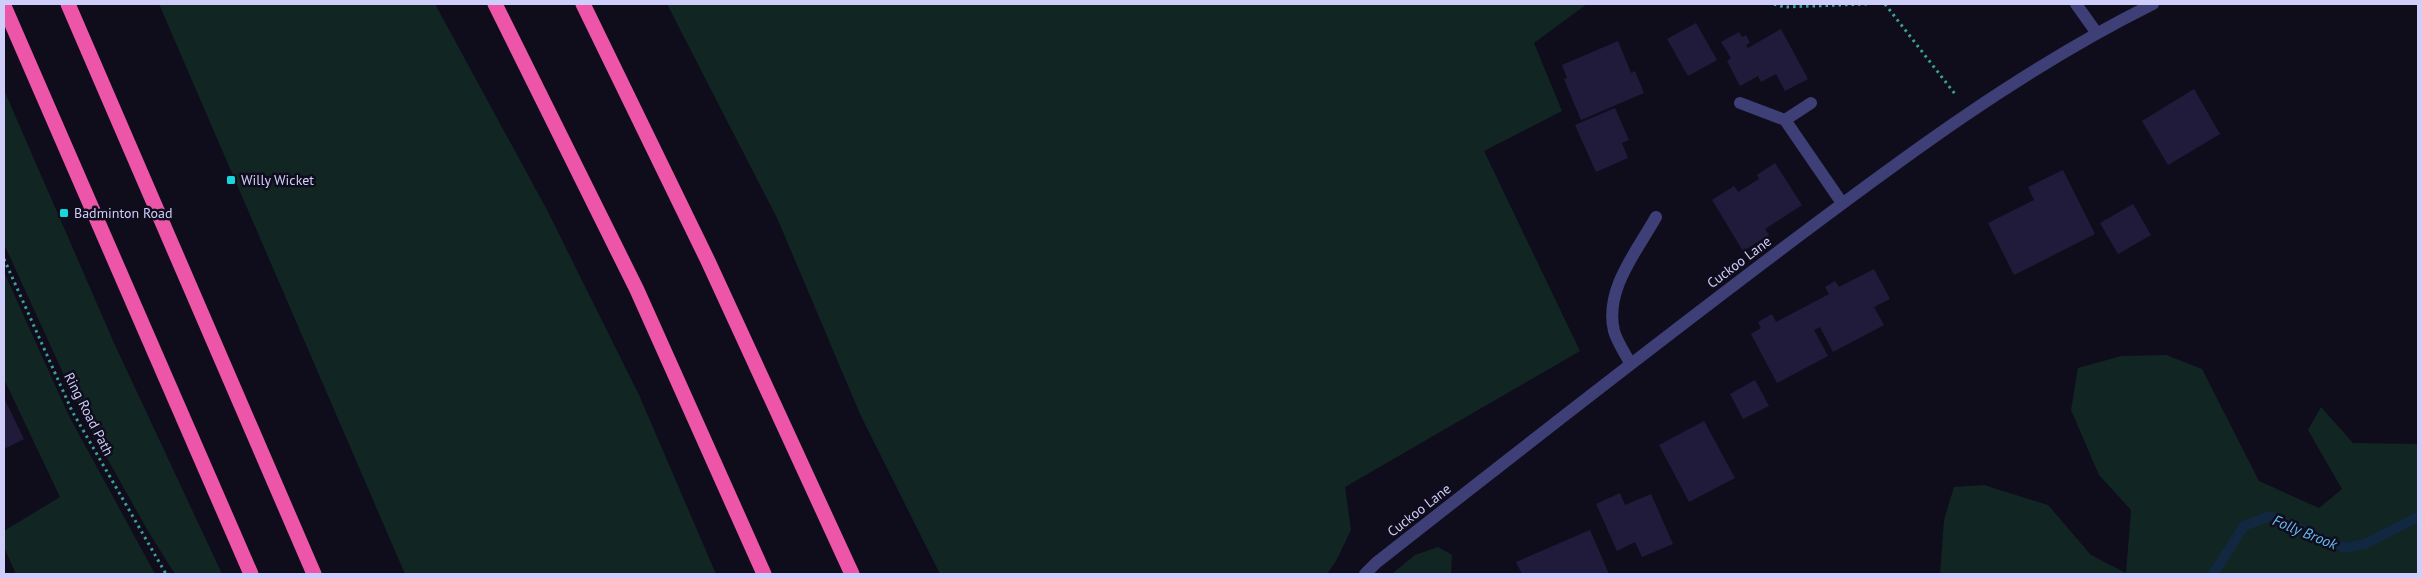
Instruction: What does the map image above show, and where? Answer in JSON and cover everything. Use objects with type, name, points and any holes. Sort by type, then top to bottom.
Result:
[{"type":"highway","points":[[68,4],[314,574]]},
{"type":"highway","points":[[495,4],[637,290],[764,574]]},
{"type":"highway","points":[[582,4],[708,261],[852,574]]},
{"type":"highway","points":[[4,6],[252,574]]},
{"type":"street","points":[[2076,4],[2096,32]]},
{"type":"street","name":"Cuckoo Lane","points":[[1365,574],[1376,563],[1630,363],[1842,203],[1969,112],[2096,32],[2153,4]]},
{"type":"street","points":[[1740,103],[1785,120],[1842,203]]},
{"type":"street","points":[[1785,120],[1811,103]]},
{"type":"street","points":[[1630,363],[1614,333],[1611,311],[1614,292],[1656,217]]},
{"type":"path","points":[[1774,4],[1784,7],[1868,4]]},
{"type":"path","points":[[1885,4],[1969,112]]},
{"type":"path","name":"Ring Road Path","points":[[4,259],[72,411],[166,574]]},
{"type":"green space","points":[[159,4],[435,4],[547,210],[639,395],[716,574],[405,574]]},
{"type":"green space","points":[[667,4],[1587,4],[1534,43],[1562,111],[1484,151],[1580,351],[1345,487],[1351,530],[1336,561],[1327,574],[940,574],[860,414],[778,220]]},
{"type":"green space","points":[[4,90],[114,343],[222,574],[175,574],[148,531],[80,410],[4,244]]},
{"type":"green space","points":[[4,272],[69,416],[155,574],[16,574],[4,547],[4,531],[60,497],[4,379]]},
{"type":"green space","points":[[2166,355],[2202,369],[2259,481],[2319,508],[2342,489],[2308,430],[2321,407],[2353,443],[2418,444],[2418,574],[1940,574],[1944,520],[1954,487],[1984,485],[2048,505],[2091,555],[2126,573],[2131,510],[2099,475],[2071,410],[2078,368],[2121,356]]},
{"type":"green space","points":[[1438,547],[1452,555],[1451,574],[1392,574],[1415,555]]},
{"type":"building","points":[[1696,23],[1717,60],[1688,76],[1667,39]]},
{"type":"building","points":[[1781,29],[1808,79],[1785,91],[1776,74],[1761,82],[1758,76],[1740,86],[1727,61],[1731,58],[1721,42],[1739,32],[1742,37],[1746,35],[1750,43],[1746,45],[1748,48]]},
{"type":"building","points":[[1618,41],[1631,73],[1635,71],[1644,93],[1581,120],[1564,79],[1567,78],[1562,65]]},
{"type":"building","points":[[2194,89],[2220,134],[2168,165],[2142,121]]},
{"type":"building","points":[[1615,108],[1629,140],[1622,143],[1628,158],[1596,172],[1575,125]]},
{"type":"building","points":[[1775,163],[1802,205],[1765,229],[1769,235],[1743,251],[1712,200],[1734,186],[1738,192],[1759,179],[1757,175]]},
{"type":"building","points":[[2063,170],[2095,234],[2014,275],[1988,223],[2034,200],[2028,187]]},
{"type":"building","points":[[2133,204],[2151,235],[2118,254],[2100,223]]},
{"type":"building","points":[[1874,269],[1890,299],[1874,307],[1884,325],[1833,352],[1820,327],[1814,330],[1828,356],[1777,383],[1751,334],[1761,328],[1758,322],[1772,314],[1776,322],[1829,294],[1825,287],[1835,281],[1839,287]]},
{"type":"building","points":[[1755,380],[1769,406],[1743,419],[1730,394]]},
{"type":"building","points":[[4,398],[24,439],[4,449]]},
{"type":"building","points":[[1704,421],[1735,478],[1689,502],[1659,445]]},
{"type":"building","points":[[1620,493],[1625,505],[1651,494],[1673,544],[1642,557],[1635,542],[1617,551],[1596,504]]},
{"type":"building","points":[[1590,530],[1609,574],[1522,574],[1516,562]]},
{"type":"waterway","name":"Folly Brook","points":[[2213,574],[2244,526],[2270,516],[2344,548],[2365,544],[2418,517]]},
{"type":"place","name":"Willy Wicket","points":[[231,180]]},
{"type":"place","name":"Badminton Road","points":[[64,213]]}]
